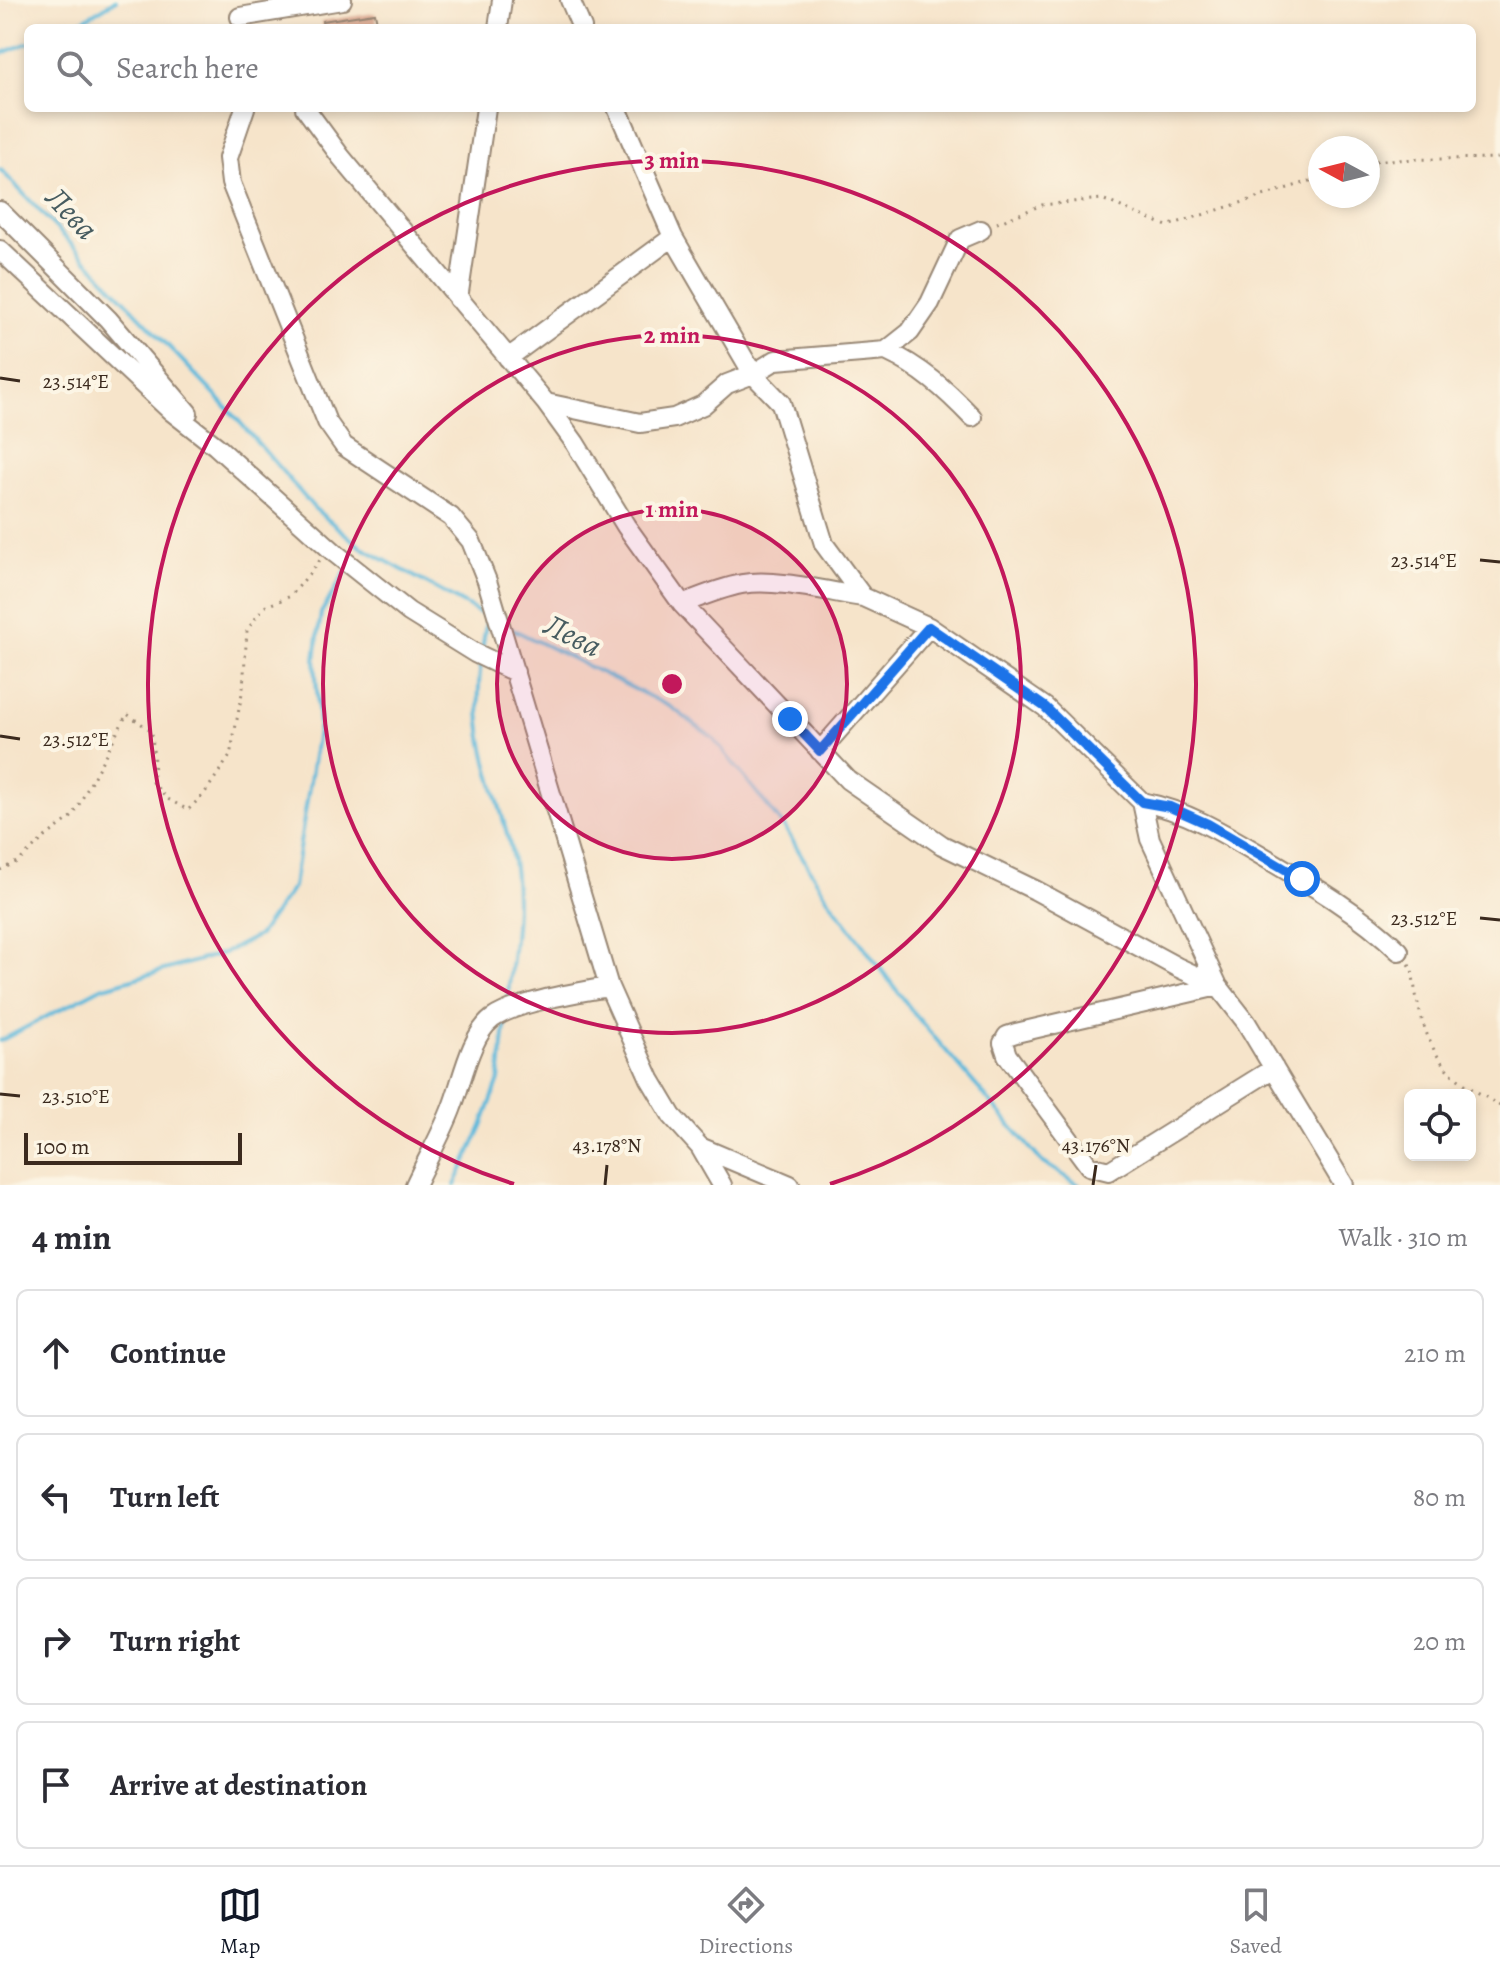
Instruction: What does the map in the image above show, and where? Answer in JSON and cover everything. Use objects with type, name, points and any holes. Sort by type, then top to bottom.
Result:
[{"type":"street","points":[[228,0],[244,22],[342,0]]},
{"type":"street","points":[[499,24],[502,0]]},
{"type":"street","points":[[570,0],[580,24]]},
{"type":"street","points":[[244,112],[228,158],[231,183],[327,422],[344,446],[451,517],[471,541],[487,581],[609,987],[650,1079],[672,1116],[700,1147],[722,1185]]},
{"type":"street","points":[[308,112],[341,157],[546,403],[575,443],[626,526],[682,604],[848,780],[942,845],[1218,986]]},
{"type":"street","points":[[458,299],[485,112]]},
{"type":"street","points":[[619,112],[673,237],[753,374],[781,403],[824,544],[863,597]]},
{"type":"street","points":[[0,211],[108,319],[216,446]]},
{"type":"street","points":[[886,351],[910,332],[930,303],[960,239],[981,230]]},
{"type":"street","points":[[508,358],[673,237]]},
{"type":"street","points":[[0,250],[171,411],[409,612],[475,653],[512,663]]},
{"type":"street","points":[[546,403],[640,423],[674,418],[703,405],[727,384],[753,374],[776,360],[886,351],[911,362],[947,390],[972,417]]},
{"type":"street","points":[[575,443],[595,414]]},
{"type":"street","points":[[682,604],[746,583],[794,586],[863,597],[929,627],[1045,707],[1142,802],[1150,839],[1218,986],[1246,1022],[1344,1185]]},
{"type":"street","points":[[820,751],[929,627]]},
{"type":"street","points":[[1142,802],[1170,807],[1208,824],[1302,879],[1376,929],[1399,951]]},
{"type":"street","points":[[1218,986],[1016,1033],[1007,1036],[1003,1043],[1004,1050],[1089,1166],[1109,1171],[1274,1068]]},
{"type":"street","points":[[415,1185],[451,1110],[476,1038],[486,1025],[494,1017],[546,999],[609,987]]},
{"type":"street","points":[[700,1147],[790,1185]]},
{"type":"path","points":[[1380,160],[1500,158]]},
{"type":"path","points":[[981,230],[1042,205],[1102,199],[1167,226],[1308,182]]},
{"type":"path","points":[[0,870],[19,861],[73,816],[127,714],[152,731],[152,782],[166,798],[188,810],[204,794],[230,756],[243,688],[247,630],[264,607],[291,596],[330,548]]},
{"type":"path","points":[[1399,951],[1412,968],[1416,999],[1430,1041],[1444,1066],[1500,1106]]},
{"type":"building","points":[[375,13],[377,24],[322,24],[322,21]]},
{"type":"waterway","points":[[75,24],[116,0]]},
{"type":"waterway","points":[[0,54],[24,45]]},
{"type":"waterway","name":"Лева","points":[[0,169],[232,413],[314,508],[361,547],[491,619]]},
{"type":"waterway","points":[[0,1041],[101,988],[224,953],[259,935],[293,887],[319,725],[315,659],[321,613],[346,571]]},
{"type":"waterway","points":[[482,650],[487,617]]},
{"type":"waterway","name":"Лева","points":[[506,626],[671,707],[713,738],[785,828],[826,896],[916,1016],[1042,1162],[1079,1185]]},
{"type":"waterway","points":[[481,662],[479,714],[482,737],[511,850],[516,888],[507,1004]]},
{"type":"waterway","points":[[455,1185],[499,1080],[506,1017]]},
{"type":"route","points":[[790,719],[820,751],[929,627],[1045,707],[1142,802],[1170,807],[1208,824],[1302,879]]}]
